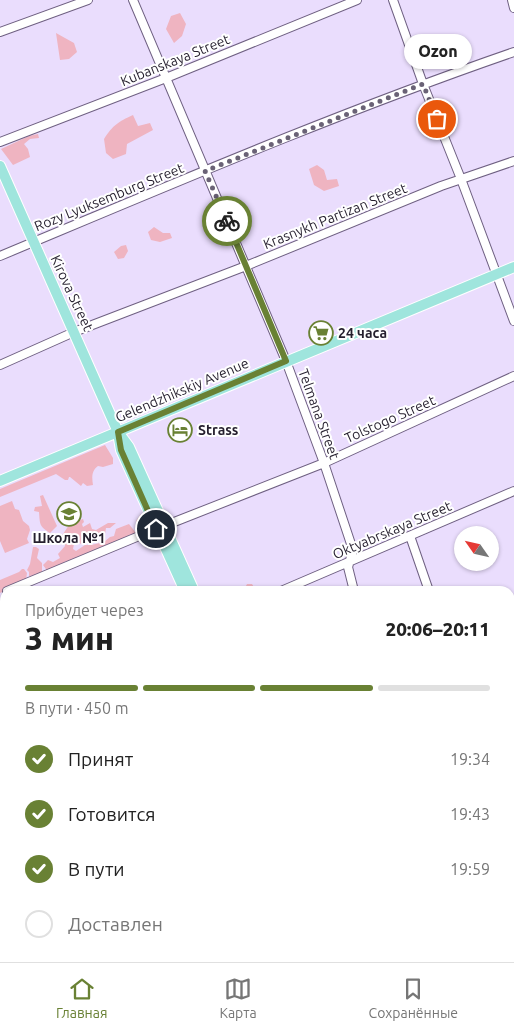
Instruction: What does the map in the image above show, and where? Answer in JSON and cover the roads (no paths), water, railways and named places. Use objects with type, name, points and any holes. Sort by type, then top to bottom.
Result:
[{"type":"main road","name":"Kirova Street","points":[[0,166],[118,432],[121,450],[191,586]]},
{"type":"main road","name":"Gelendzhikskiy Avenue","points":[[0,481],[514,267]]},
{"type":"main road","name":"Kirova Street","points":[[160,527],[183,586]]},
{"type":"street","points":[[0,32],[88,0]]},
{"type":"street","name":"Telmana Street","points":[[133,0],[286,361],[354,550],[348,567],[353,586]]},
{"type":"street","name":"Kubanskaya Street","points":[[0,142],[166,78],[357,0]]},
{"type":"street","points":[[393,0],[423,84],[462,179],[514,321]]},
{"type":"street","points":[[512,0],[514,8]]},
{"type":"street","name":"Rozy Lyuksemburg Street","points":[[0,256],[205,171],[423,84],[514,52]]},
{"type":"street","name":"Krasnykh Partizan Street","points":[[0,365],[74,332],[514,160]]},
{"type":"street","name":"Tolstogo Street","points":[[20,586],[160,527],[324,463],[514,376]]},
{"type":"street","name":"Oktyabrskaya Street","points":[[292,586],[514,491]]},
{"type":"street","points":[[410,536],[427,586]]},
{"type":"place","name":"Ozon","points":[[437,119]]},
{"type":"place","name":"24 часа","points":[[321,333]]},
{"type":"place","name":"Strass","points":[[180,430]]},
{"type":"place","name":"Школа №1","points":[[69,514]]}]
